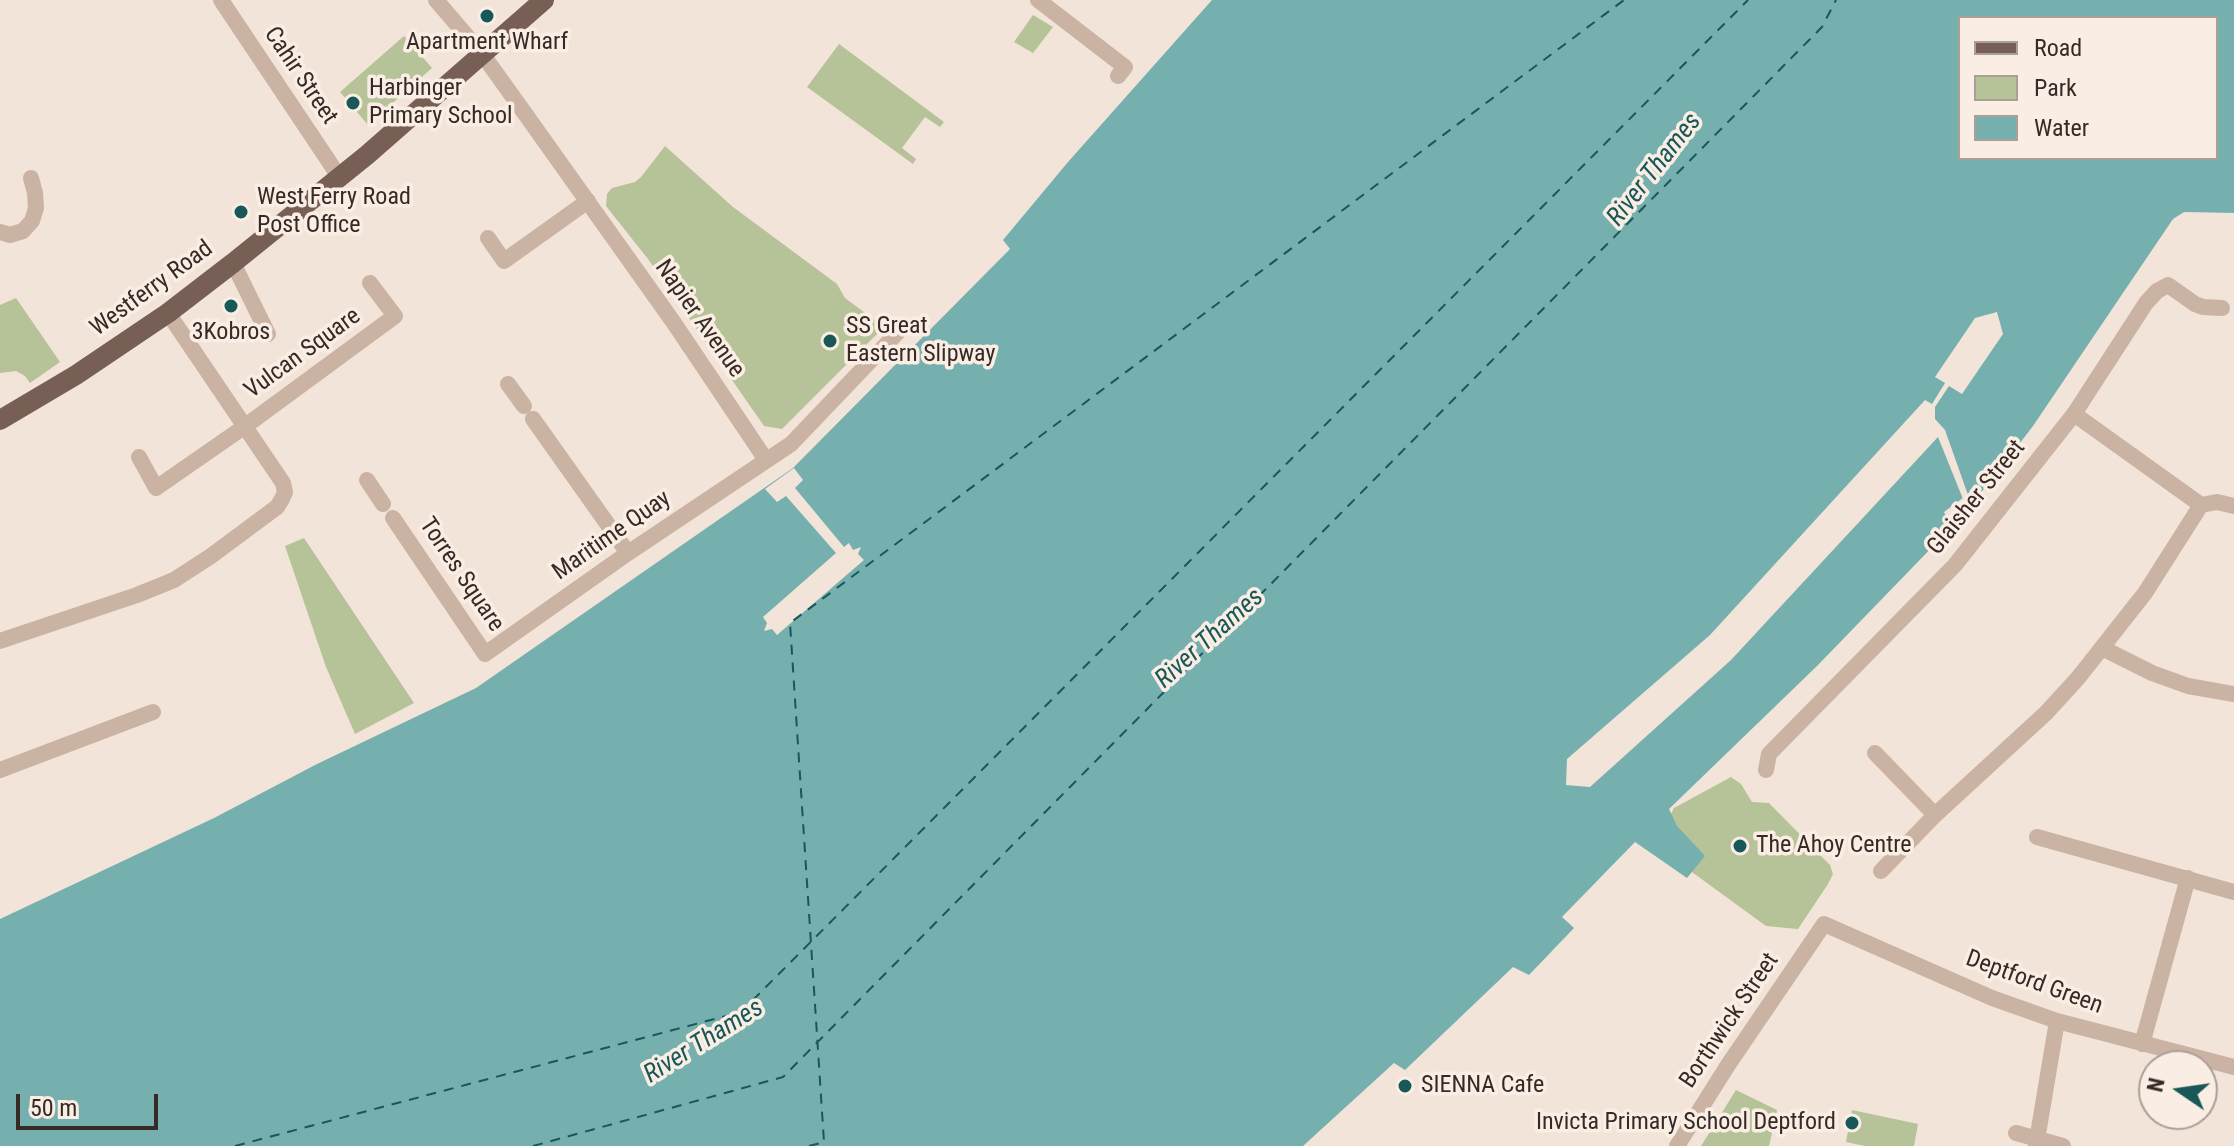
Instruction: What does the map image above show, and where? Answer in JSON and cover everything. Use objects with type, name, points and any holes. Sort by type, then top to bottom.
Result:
[{"type":"main road","name":"Westferry Road","points":[[0,420],[76,375],[168,313],[233,263],[340,178],[544,0]]},
{"type":"street","name":"Cahir Street","points":[[221,0],[340,178]]},
{"type":"street","name":"Napier Avenue","points":[[436,0],[483,55],[588,201],[766,460]]},
{"type":"street","points":[[1038,0],[1125,67],[1118,76]]},
{"type":"street","points":[[0,232],[10,235],[23,231],[32,221],[36,208],[31,178]]},
{"type":"street","points":[[488,238],[504,261],[588,201]]},
{"type":"street","points":[[233,263],[268,334]]},
{"type":"street","name":"Vulcan Square","points":[[244,427],[395,316],[370,283]]},
{"type":"street","name":"Glaisher Street","points":[[1766,770],[1769,754],[1955,565],[2074,414],[2146,303],[2157,291],[2168,285],[2195,304],[2222,308]]},
{"type":"street","points":[[0,641],[174,580],[277,507],[285,492],[283,483],[168,313]]},
{"type":"street","points":[[766,460],[791,444],[898,332]]},
{"type":"street","points":[[508,384],[628,553]]},
{"type":"street","points":[[2074,414],[2201,505],[2217,502],[2234,506]]},
{"type":"street","points":[[139,457],[156,488],[244,427]]},
{"type":"street","name":"Maritime Quay","points":[[485,654],[766,460]]},
{"type":"street","name":"Torres Square","points":[[367,480],[485,654]]},
{"type":"street","points":[[1881,871],[1935,815],[2046,713],[2078,678],[2145,593],[2201,505]]},
{"type":"street","points":[[2102,648],[2152,673],[2188,686],[2234,694]]},
{"type":"street","points":[[0,770],[153,712]]},
{"type":"street","points":[[1875,753],[1935,815]]},
{"type":"street","points":[[2037,837],[2234,892]]},
{"type":"street","points":[[2142,1044],[2188,878]]},
{"type":"street","name":"Deptford Green","points":[[1824,924],[1992,998],[2057,1021],[2234,1067]]},
{"type":"street","name":"Borthwick Street","points":[[1677,1146],[1824,924]]},
{"type":"street","points":[[2036,1142],[2057,1021]]},
{"type":"street","points":[[2016,1133],[2036,1142],[2063,1146]]},
{"type":"green space","points":[[1033,15],[1053,27],[1033,53],[1014,42]]},
{"type":"green space","points":[[404,36],[432,68],[368,125],[340,92]]},
{"type":"green space","points":[[839,44],[944,122],[940,127],[925,117],[902,148],[916,159],[913,164],[807,87]]},
{"type":"green space","points":[[665,146],[733,207],[837,284],[845,298],[884,327],[782,429],[764,426],[648,259],[606,206],[607,194],[612,188],[635,182]]},
{"type":"green space","points":[[16,298],[60,362],[30,383],[16,371],[0,373],[0,305]]},
{"type":"green space","points":[[304,538],[414,703],[355,734],[326,667],[285,546]]},
{"type":"green space","name":"The Ahoy Centre","points":[[1731,777],[1741,784],[1752,802],[1769,803],[1830,865],[1833,874],[1828,884],[1798,929],[1766,926],[1685,867],[1660,835],[1674,808]]},
{"type":"green space","points":[[1736,1090],[1777,1110],[1769,1146],[1701,1146]]},
{"type":"green space","points":[[1852,1110],[1918,1124],[1914,1146],[1865,1146],[1846,1142]]},
{"type":"water","name":"River Thames","points":[[1212,0],[2234,0],[2234,213],[2184,212],[2173,219],[2033,426],[1987,486],[1981,492],[1975,489],[1944,512],[1951,528],[1817,666],[1669,809],[1677,826],[1705,856],[1687,878],[1635,842],[1562,917],[1574,928],[1529,975],[1513,967],[1405,1070],[1394,1063],[1303,1146],[0,1146],[0,919],[214,818],[317,764],[476,688],[793,468],[1010,249],[1003,240]]},
{"type":"pier","points":[[1997,312],[2003,334],[1962,394],[1949,386],[1935,407],[1935,419],[1945,430],[1968,495],[1963,499],[1938,437],[1731,660],[1590,787],[1566,785],[1567,759],[1710,635],[1925,400],[1932,404],[1945,383],[1935,377],[1975,318]]},
{"type":"pier","points":[[794,468],[803,480],[795,488],[844,547],[849,543],[853,550],[861,547],[858,554],[864,560],[777,635],[772,629],[764,631],[767,623],[763,617],[836,553],[786,496],[777,502],[765,489]]},
{"type":"ferry route","points":[[809,1146],[824,1142],[790,623],[1624,0]]},
{"type":"ferry route","points":[[235,1146],[741,1012],[1748,0]]},
{"type":"ferry route","points":[[533,1146],[783,1077],[1822,27],[1836,0]]},
{"type":"place","name":"Apartment Wharf","points":[[487,16]]},
{"type":"place","name":"Harbinger Primary School","points":[[353,103]]},
{"type":"place","name":"West Ferry Road Post Office","points":[[241,212]]},
{"type":"place","name":"3Kobros","points":[[231,306]]},
{"type":"place","name":"SS Great Eastern Slipway","points":[[830,341]]},
{"type":"place","name":"The Ahoy Centre","points":[[1740,846]]},
{"type":"place","name":"SIENNA Cafe","points":[[1405,1086]]},
{"type":"place","name":"Invicta Primary School Deptford","points":[[1852,1123]]}]
